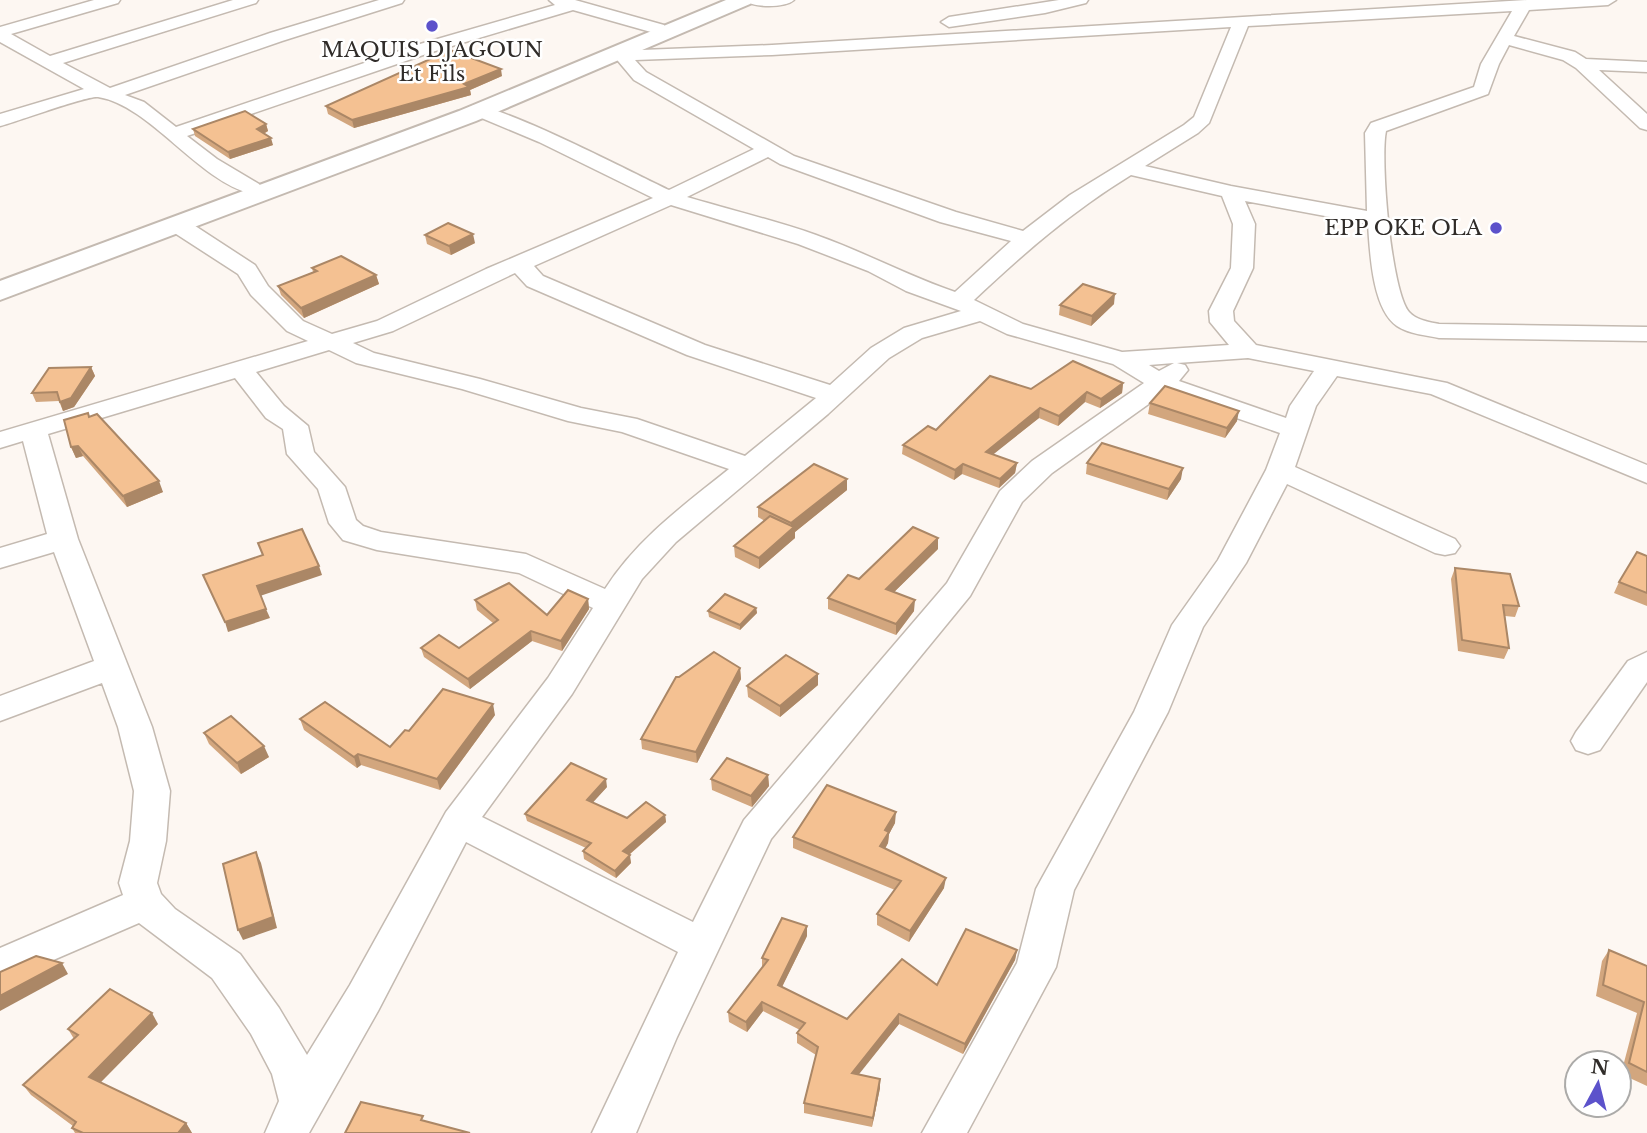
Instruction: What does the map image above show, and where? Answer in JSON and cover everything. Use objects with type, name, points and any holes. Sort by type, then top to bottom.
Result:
[{"type":"main road","points":[[0,275],[118,231],[252,188],[658,29],[717,0]]},
{"type":"main road","points":[[0,291],[622,55],[743,0]]},
{"type":"street","points":[[0,33],[112,0]]},
{"type":"street","points":[[47,62],[250,0]]},
{"type":"street","points":[[0,120],[104,92],[396,0]]},
{"type":"street","points":[[752,0],[786,0]]},
{"type":"street","points":[[856,45],[886,33],[1080,0]]},
{"type":"street","points":[[622,55],[704,54],[1242,22],[1448,5],[1523,6],[1608,0]]},
{"type":"street","points":[[173,134],[564,3],[658,29]]},
{"type":"street","points":[[1523,6],[1490,64],[1482,90],[1378,127],[1375,133],[1377,219],[1391,303],[1399,316],[1414,325],[1438,331],[1647,334]]},
{"type":"street","points":[[294,1118],[363,999],[459,822],[560,686],[631,572],[666,535],[834,396],[880,353],[900,339],[970,307],[1027,239],[1077,199],[1191,130],[1202,119],[1242,22]]},
{"type":"street","points":[[0,33],[47,62],[137,106],[210,163],[252,188]]},
{"type":"street","points":[[1505,39],[1569,56],[1582,64],[1647,124]]},
{"type":"street","points":[[0,59],[30,51]]},
{"type":"street","points":[[622,55],[640,76],[787,160],[948,217],[1027,239]]},
{"type":"street","points":[[1582,64],[1647,67]]},
{"type":"street","points":[[479,110],[546,138],[669,198],[806,239],[876,266],[914,286],[970,307],[1015,329],[1122,359],[1161,383],[1293,429]]},
{"type":"street","points":[[0,440],[385,326],[524,261],[669,198],[769,149]]},
{"type":"street","points":[[1128,168],[1231,192],[1377,219]]},
{"type":"street","points":[[1231,192],[1244,224],[1242,268],[1221,311],[1222,322],[1248,351]]},
{"type":"street","points":[[178,225],[247,270],[258,290],[295,326],[365,358],[471,384],[577,415],[628,425],[747,466]]},
{"type":"street","points":[[524,261],[522,267],[535,281],[568,297],[673,338],[696,351],[834,396]]},
{"type":"street","points":[[365,358],[385,326]]},
{"type":"street","points":[[1122,359],[1248,351],[1438,388],[1647,475]]},
{"type":"street","points":[[614,1133],[757,830],[959,589],[1010,497],[1042,467],[1161,383],[1195,355]]},
{"type":"street","points":[[944,1133],[1036,967],[1055,889],[1151,712],[1188,625],[1231,564],[1280,470],[1303,406],[1330,367]]},
{"type":"street","points":[[241,370],[275,412],[295,426],[301,454],[331,488],[343,523],[353,533],[377,541],[526,564],[612,604]]},
{"type":"street","points":[[34,431],[62,539],[135,727],[152,791],[148,841],[138,883],[145,903],[161,920],[226,966],[265,1021],[292,1069],[294,1118]]},
{"type":"street","points":[[1619,464],[1647,459]]},
{"type":"street","points":[[1280,470],[1445,546]]},
{"type":"street","points":[[0,558],[62,539]]},
{"type":"street","points":[[1588,741],[1639,669],[1647,663]]},
{"type":"street","points":[[0,709],[113,666]]},
{"type":"street","points":[[459,822],[701,945]]},
{"type":"street","points":[[0,966],[145,903]]},
{"type":"building","points":[[450,50],[501,69],[464,84],[469,87],[352,120],[326,106]]},
{"type":"building","points":[[245,111],[266,124],[257,129],[271,138],[228,152],[193,129]]},
{"type":"building","points":[[448,223],[473,234],[449,246],[425,235]]},
{"type":"building","points":[[341,256],[376,275],[301,308],[278,286],[317,271],[312,268]]},
{"type":"building","points":[[1083,284],[1115,294],[1092,316],[1060,305]]},
{"type":"building","points":[[1073,361],[1123,383],[1101,399],[1087,392],[1059,416],[1040,408],[986,452],[1017,463],[1000,479],[963,464],[955,470],[903,445],[928,426],[936,430],[990,376],[1031,389]]},
{"type":"building","points":[[91,367],[71,398],[60,402],[57,392],[32,393],[49,368]]},
{"type":"building","points":[[1165,386],[1239,411],[1227,428],[1150,403]]},
{"type":"building","points":[[88,413],[89,417],[97,414],[159,481],[123,496],[78,446],[71,447],[64,420]]},
{"type":"building","points":[[1102,443],[1183,468],[1169,489],[1087,463]]},
{"type":"building","points":[[814,464],[847,479],[791,523],[758,507]]},
{"type":"building","points":[[770,516],[794,527],[759,558],[734,546]]},
{"type":"building","points":[[913,527],[938,538],[886,589],[915,600],[896,624],[828,598],[848,575],[859,579]]},
{"type":"building","points":[[302,529],[319,566],[257,586],[266,609],[225,622],[203,575],[263,555],[258,543]]},
{"type":"building","points":[[1637,552],[1647,556],[1647,593],[1619,582]]},
{"type":"building","points":[[1455,568],[1510,574],[1519,606],[1503,605],[1509,648],[1462,640]]},
{"type":"building","points":[[509,583],[547,615],[568,590],[588,599],[561,641],[531,631],[468,679],[421,648],[439,635],[459,648],[498,620],[475,600]]},
{"type":"building","points":[[725,594],[756,608],[740,625],[708,611]]},
{"type":"building","points":[[714,652],[740,668],[696,752],[641,739],[676,677]]},
{"type":"building","points":[[786,655],[818,674],[780,706],[747,686]]},
{"type":"building","points":[[443,689],[493,704],[437,779],[358,754],[354,757],[300,719],[325,702],[390,747],[405,730],[409,731]]},
{"type":"building","points":[[231,716],[264,746],[237,763],[204,733]]},
{"type":"building","points":[[727,758],[768,775],[751,796],[711,779]]},
{"type":"building","points":[[571,763],[606,779],[587,800],[627,818],[646,802],[665,815],[623,851],[630,855],[615,871],[583,851],[591,843],[525,814]]},
{"type":"building","points":[[827,785],[896,812],[885,830],[889,832],[880,846],[946,878],[910,931],[877,914],[901,881],[793,837]]},
{"type":"building","points":[[256,852],[273,917],[238,930],[223,864]]},
{"type":"building","points":[[782,918],[807,926],[778,985],[847,1019],[902,959],[937,985],[966,929],[1017,950],[965,1044],[899,1014],[852,1073],[880,1079],[873,1118],[804,1103],[818,1047],[797,1033],[805,1023],[762,1002],[746,1022],[728,1012],[768,960],[762,958]]},
{"type":"building","points":[[1609,950],[1647,966],[1647,1072],[1633,1065],[1632,1049],[1644,1002],[1603,985]]},
{"type":"building","points":[[36,956],[62,963],[0,996],[0,972]]},
{"type":"building","points":[[110,989],[152,1013],[89,1077],[186,1123],[178,1133],[83,1133],[72,1128],[76,1122],[23,1085],[78,1035],[68,1029]]},
{"type":"building","points":[[361,1102],[423,1116],[421,1120],[470,1133],[345,1133]]},
{"type":"place","name":"MAQUIS DJAGOUN Et Fils","points":[[432,26]]},
{"type":"place","name":"EPP OKE OLA","points":[[1496,228]]}]
